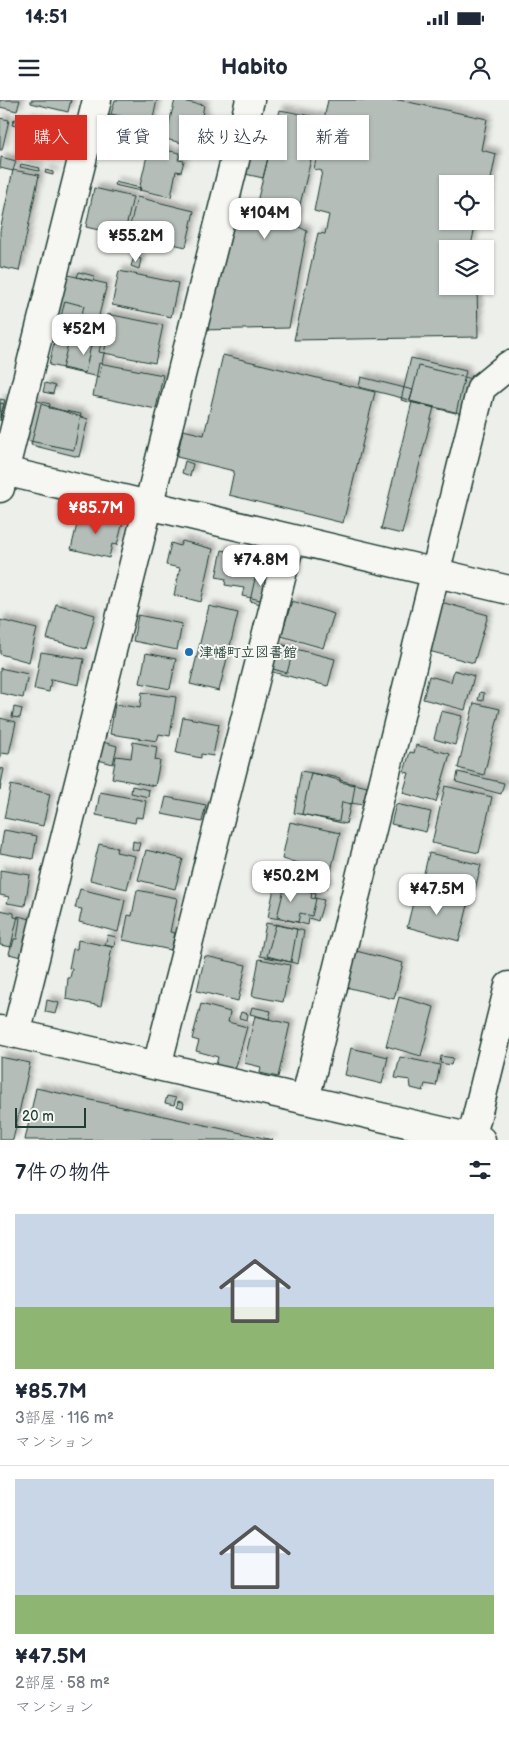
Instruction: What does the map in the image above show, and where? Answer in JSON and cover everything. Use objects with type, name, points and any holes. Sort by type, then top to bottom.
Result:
[{"type":"street","points":[[96,100],[1,476],[148,505],[509,590]]},
{"type":"street","points":[[250,100],[148,505],[8,1032],[474,1139],[509,986]]},
{"type":"street","points":[[305,1100],[481,388],[509,365]]},
{"type":"street","points":[[156,1066],[291,539]]},
{"type":"building","points":[[0,100],[20,100],[17,111],[0,107]]},
{"type":"building","points":[[31,100],[71,100],[68,112],[31,103]]},
{"type":"building","points":[[115,100],[157,100],[154,115],[111,114]]},
{"type":"building","points":[[175,100],[204,105],[202,115],[179,115],[179,142],[169,140],[169,123]]},
{"type":"building","points":[[328,100],[399,100],[487,119],[481,150],[496,154],[492,175],[439,175],[439,230],[474,230],[472,240],[439,240],[439,295],[477,295],[478,337],[294,340],[318,233],[325,234],[329,215],[314,211],[322,171],[314,169],[316,160],[369,160],[369,115],[325,115]]},
{"type":"building","points":[[280,110],[306,115],[297,115],[297,160],[311,160],[295,225],[307,231],[289,328],[200,330],[226,214],[253,218],[268,160],[287,160],[287,115],[279,115]]},
{"type":"building","points":[[0,118],[9,120],[2,150],[0,150]]},
{"type":"building","points":[[169,151],[179,153],[178,160],[184,161],[181,172],[176,171],[171,197],[139,190],[146,160],[169,160]]},
{"type":"building","points":[[1,157],[16,161],[13,171],[0,168]]},
{"type":"building","points":[[248,160],[268,160],[263,178],[245,174]]},
{"type":"building","points":[[21,164],[40,168],[39,171],[20,167]]},
{"type":"building","points":[[13,170],[39,175],[19,271],[0,267],[0,231]]},
{"type":"building","points":[[46,170],[53,172],[53,175],[45,173]]},
{"type":"building","points":[[115,182],[141,188],[140,191],[114,185]]},
{"type":"building","points":[[94,188],[133,197],[124,236],[86,227]]},
{"type":"building","points":[[137,197],[194,211],[186,247],[128,234]]},
{"type":"building","points":[[134,257],[141,259],[139,269],[131,266]]},
{"type":"building","points":[[119,271],[178,283],[171,317],[112,305]]},
{"type":"building","points":[[79,272],[94,276],[93,281],[77,277]]},
{"type":"building","points":[[68,275],[107,284],[95,331],[56,322]]},
{"type":"building","points":[[65,301],[84,306],[77,332],[58,328]]},
{"type":"building","points":[[107,314],[163,325],[155,363],[99,352]]},
{"type":"building","points":[[56,333],[92,341],[85,373],[49,365]]},
{"type":"building","points":[[70,335],[106,344],[99,377],[62,369]]},
{"type":"building","points":[[223,355],[375,392],[343,523],[229,495],[234,471],[177,457],[183,430],[204,435]]},
{"type":"building","points":[[411,358],[466,371],[456,413],[401,400]]},
{"type":"building","points":[[99,363],[163,375],[156,409],[93,396]]},
{"type":"building","points":[[419,366],[480,381],[471,416],[410,401]]},
{"type":"building","points":[[361,377],[413,390],[410,400],[359,387]]},
{"type":"building","points":[[45,383],[55,386],[53,394],[43,392]]},
{"type":"building","points":[[0,399],[5,400],[0,418]]},
{"type":"building","points":[[33,400],[50,404],[49,408],[81,414],[74,450],[25,440]]},
{"type":"building","points":[[412,402],[434,407],[402,534],[381,529]]},
{"type":"building","points":[[0,403],[4,404],[0,421]]},
{"type":"building","points":[[41,404],[88,419],[79,457],[31,445]]},
{"type":"building","points":[[185,461],[193,464],[190,476],[182,473]]},
{"type":"building","points":[[80,512],[123,522],[117,545],[112,544],[109,558],[71,549]]},
{"type":"building","points":[[182,541],[213,549],[201,602],[174,595],[180,568],[166,565],[171,543],[180,546]]},
{"type":"building","points":[[222,550],[255,557],[253,568],[276,572],[270,602],[242,596],[244,588],[225,585],[226,579],[216,577]]},
{"type":"building","points":[[257,570],[271,573],[264,605],[250,601]]},
{"type":"building","points":[[292,601],[334,614],[323,648],[281,636]]},
{"type":"building","points":[[437,601],[488,615],[474,663],[425,650]]},
{"type":"building","points":[[56,604],[95,615],[86,649],[47,639]]},
{"type":"building","points":[[209,606],[238,613],[219,691],[190,684]]},
{"type":"building","points":[[138,615],[182,624],[177,650],[133,641]]},
{"type":"building","points":[[0,620],[37,629],[29,662],[0,654]]},
{"type":"building","points":[[276,644],[335,659],[328,686],[268,671]]},
{"type":"building","points":[[279,644],[294,647],[287,673],[273,669]]},
{"type":"building","points":[[41,652],[84,659],[79,685],[51,679],[49,692],[34,689]]},
{"type":"building","points":[[146,653],[176,659],[170,689],[140,683]]},
{"type":"building","points":[[0,668],[28,674],[23,698],[0,693]]},
{"type":"building","points":[[454,670],[474,676],[465,710],[423,699],[429,676],[451,682]]},
{"type":"building","points":[[142,692],[176,697],[170,736],[159,734],[157,741],[110,734],[115,704],[140,708]]},
{"type":"building","points":[[480,692],[484,693],[483,701],[478,700]]},
{"type":"building","points":[[474,703],[500,709],[484,775],[458,768]]},
{"type":"building","points":[[14,707],[22,709],[20,718],[12,717]]},
{"type":"building","points":[[441,711],[462,716],[455,745],[434,739]]},
{"type":"building","points":[[183,717],[219,724],[213,756],[201,754],[201,758],[176,753]]},
{"type":"building","points":[[0,718],[16,722],[9,754],[2,753],[0,759]]},
{"type":"building","points":[[103,742],[117,746],[113,764],[98,760]]},
{"type":"building","points":[[133,742],[157,747],[155,760],[160,761],[155,786],[112,778],[116,756],[131,758]]},
{"type":"building","points":[[416,745],[450,754],[436,802],[403,793],[409,773],[404,772],[410,752],[414,753]]},
{"type":"building","points":[[0,768],[4,769],[0,790]]},
{"type":"building","points":[[301,771],[340,778],[340,782],[355,785],[352,804],[342,802],[339,821],[294,813]]},
{"type":"building","points":[[458,772],[504,783],[501,794],[456,782]]},
{"type":"building","points":[[311,773],[367,787],[363,805],[351,803],[346,824],[302,814]]},
{"type":"building","points":[[11,785],[50,794],[43,826],[4,818]]},
{"type":"building","points":[[132,786],[149,790],[148,797],[131,793]]},
{"type":"building","points":[[445,786],[492,797],[479,853],[432,843]]},
{"type":"building","points":[[100,792],[146,801],[143,818],[136,817],[135,823],[96,815]]},
{"type":"building","points":[[166,797],[206,805],[202,822],[162,814]]},
{"type":"building","points":[[396,804],[431,812],[426,832],[391,824]]},
{"type":"building","points":[[290,822],[340,833],[330,875],[310,871],[312,866],[282,859]]},
{"type":"building","points":[[4,830],[37,836],[33,859],[0,853]]},
{"type":"building","points":[[133,841],[140,843],[138,851],[132,849]]},
{"type":"building","points":[[99,844],[117,848],[116,852],[135,856],[127,889],[90,880]]},
{"type":"building","points":[[146,850],[183,859],[175,889],[138,880]]},
{"type":"building","points":[[429,853],[481,865],[474,893],[422,881]]},
{"type":"building","points":[[0,870],[30,875],[25,906],[7,903],[9,897],[0,895]]},
{"type":"building","points":[[316,879],[328,882],[327,888],[314,885]]},
{"type":"building","points":[[275,884],[312,892],[311,898],[316,899],[312,916],[300,913],[298,922],[268,917]]},
{"type":"building","points":[[285,885],[316,893],[315,898],[324,900],[318,921],[309,918],[308,925],[277,917]]},
{"type":"building","points":[[80,889],[125,900],[118,932],[79,922],[82,909],[75,908]]},
{"type":"building","points":[[137,890],[177,898],[170,932],[175,933],[171,950],[123,940],[128,915],[132,916]]},
{"type":"building","points":[[416,891],[468,905],[459,941],[407,927]]},
{"type":"building","points":[[0,910],[14,913],[14,917],[20,918],[17,939],[14,939],[12,947],[0,945]]},
{"type":"building","points":[[18,916],[35,920],[25,958],[9,954]]},
{"type":"building","points":[[266,923],[297,929],[291,962],[260,956]]},
{"type":"building","points":[[276,924],[304,931],[298,964],[267,956]]},
{"type":"building","points":[[108,935],[116,937],[114,947],[105,945]]},
{"type":"building","points":[[78,940],[112,947],[101,1006],[66,999],[68,978],[70,978],[72,969],[69,968],[73,949],[77,949]]},
{"type":"building","points":[[352,950],[403,963],[394,999],[342,986]]},
{"type":"building","points":[[205,956],[246,965],[238,1001],[197,991]]},
{"type":"building","points":[[259,959],[290,965],[283,1002],[252,996]]},
{"type":"building","points":[[399,997],[434,1007],[421,1056],[386,1046]]},
{"type":"building","points":[[47,1000],[59,1003],[56,1014],[45,1012]]},
{"type":"building","points":[[201,1004],[230,1012],[228,1022],[247,1027],[235,1070],[216,1065],[218,1057],[196,1051],[199,1041],[192,1039]]},
{"type":"building","points":[[252,1007],[271,1011],[269,1019],[250,1014]]},
{"type":"building","points":[[241,1012],[248,1014],[247,1020],[239,1018]]},
{"type":"building","points":[[255,1016],[290,1024],[278,1077],[260,1073],[261,1067],[244,1063]]},
{"type":"building","points":[[351,1048],[388,1057],[382,1084],[345,1075]]},
{"type":"building","points":[[441,1056],[453,1058],[451,1065],[440,1063]]},
{"type":"building","points":[[0,1057],[30,1063],[13,1140],[0,1140]]},
{"type":"building","points":[[400,1057],[440,1065],[436,1086],[425,1084],[423,1091],[411,1088],[410,1080],[395,1078]]},
{"type":"building","points":[[36,1088],[273,1140],[25,1140]]},
{"type":"building","points":[[167,1096],[176,1098],[174,1105],[165,1103]]},
{"type":"building","points":[[178,1101],[184,1103],[183,1108],[177,1106]]},
{"type":"place","name":"津幡町立図書館","points":[[189,652]]}]
